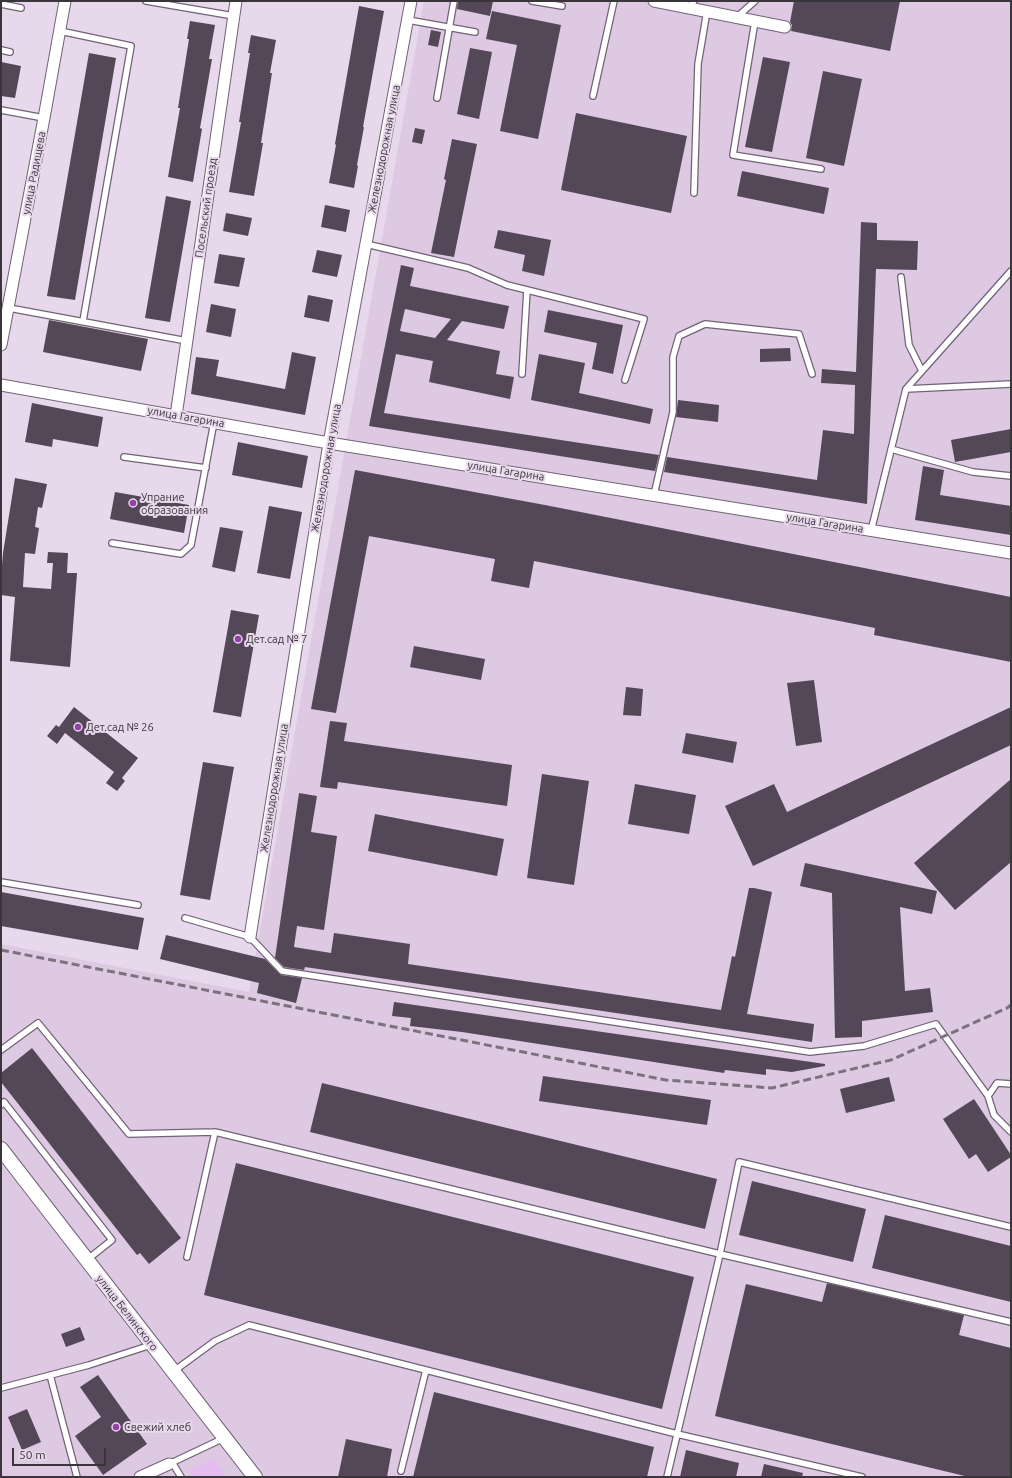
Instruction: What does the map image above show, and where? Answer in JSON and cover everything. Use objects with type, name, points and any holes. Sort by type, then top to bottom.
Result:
[{"type":"street","name":"улица Радищева","points":[[1,345],[65,1]]},
{"type":"street","name":"Посельский проезд","points":[[176,416],[236,1]]},
{"type":"street","name":"Железнодорожная улица","points":[[250,937],[329,443],[412,1]]},
{"type":"street","points":[[654,1],[692,4],[707,11],[785,27]]},
{"type":"street","name":"улица Гагарина","points":[[1,385],[329,443],[1011,553]]},
{"type":"street","name":"улица Белинского","points":[[1,1149],[172,1372],[255,1477]]},
{"type":"street","points":[[140,1477],[170,1463]]},
{"type":"lane","points":[[146,1],[234,16]]},
{"type":"lane","points":[[437,98],[454,1]]},
{"type":"lane","points":[[532,1],[562,6]]},
{"type":"lane","points":[[593,96],[614,1]]},
{"type":"lane","points":[[737,17],[755,1]]},
{"type":"lane","points":[[1,4],[21,8]]},
{"type":"lane","points":[[694,193],[698,64],[707,11]]},
{"type":"lane","points":[[408,20],[475,32]]},
{"type":"lane","points":[[755,21],[733,155],[821,169]]},
{"type":"lane","points":[[60,31],[131,46],[84,321]]},
{"type":"lane","points":[[1,50],[10,52]]},
{"type":"lane","points":[[1,110],[44,118]]},
{"type":"lane","points":[[366,244],[468,268],[507,285],[644,319],[625,380]]},
{"type":"lane","points":[[871,530],[906,389],[1011,271]]},
{"type":"lane","points":[[902,277],[909,345],[922,371]]},
{"type":"lane","points":[[522,374],[527,290]]},
{"type":"lane","points":[[9,308],[187,341]]},
{"type":"lane","points":[[654,495],[673,412],[673,357],[679,336],[704,324],[799,334],[812,374]]},
{"type":"lane","points":[[906,389],[1011,384]]},
{"type":"lane","points":[[112,543],[181,554],[191,545],[214,422]]},
{"type":"lane","points":[[891,449],[973,472],[1011,476]]},
{"type":"lane","points":[[124,457],[206,468]]},
{"type":"lane","points":[[1,882],[138,905]]},
{"type":"lane","points":[[185,918],[250,937],[282,971],[810,1052],[864,1046],[936,1024],[988,1096],[994,1115],[1011,1132]]},
{"type":"lane","points":[[1,1050],[38,1023],[130,1134],[215,1132],[720,1254],[1011,1322]]},
{"type":"lane","points":[[988,1096],[997,1083],[1011,1084]]},
{"type":"lane","points":[[1,1105],[4,1102],[112,1240],[86,1260]]},
{"type":"lane","points":[[187,1257],[215,1132]]},
{"type":"lane","points":[[667,1477],[720,1254],[739,1162],[1011,1227]]},
{"type":"lane","points":[[172,1372],[214,1341],[248,1325],[677,1434],[862,1477]]},
{"type":"lane","points":[[1,1388],[89,1365],[151,1344]]},
{"type":"lane","points":[[401,1471],[426,1370]]},
{"type":"lane","points":[[50,1375],[77,1477]]},
{"type":"lane","points":[[181,1477],[170,1463],[225,1438]]},
{"type":"shaded area","points":[[424,1],[1011,1],[1011,1477],[1,1477],[1,944],[249,992]]},
{"type":"shaded area","points":[[214,1459],[227,1477],[194,1477],[189,1470]]},
{"type":"building","points":[[458,1],[493,1],[490,16],[457,9]]},
{"type":"building","points":[[794,1],[900,1],[890,51],[791,31],[792,25],[790,22]]},
{"type":"building","points":[[359,6],[384,11],[363,127],[354,188],[329,183]]},
{"type":"building","points":[[492,11],[561,25],[538,139],[500,131],[517,45],[486,39]]},
{"type":"building","points":[[190,21],[215,25],[209,59],[212,59],[200,128],[202,129],[193,182],[168,177],[180,108],[178,108],[189,39],[187,39]]},
{"type":"building","points":[[431,30],[441,32],[438,47],[428,45]]},
{"type":"building","points":[[251,35],[276,40],[261,143],[263,143],[254,196],[229,192],[241,122],[239,122],[250,53],[248,53]]},
{"type":"building","points":[[470,48],[492,52],[479,119],[457,114]]},
{"type":"building","points":[[89,53],[116,58],[75,300],[47,296]]},
{"type":"building","points":[[763,57],[790,62],[772,152],[745,147]]},
{"type":"building","points":[[1,62],[21,66],[15,98],[1,96]]},
{"type":"building","points":[[823,71],[862,79],[844,166],[806,158]]},
{"type":"building","points":[[576,113],[687,136],[671,213],[561,190]]},
{"type":"building","points":[[415,128],[425,130],[422,144],[412,142]]},
{"type":"building","points":[[452,139],[477,144],[454,257],[431,253],[446,180],[444,179]]},
{"type":"building","points":[[742,171],[829,188],[824,214],[737,196]]},
{"type":"building","points":[[166,196],[191,201],[170,322],[145,318]]},
{"type":"building","points":[[325,205],[350,210],[346,232],[321,227]]},
{"type":"building","points":[[226,213],[252,218],[248,236],[223,231]]},
{"type":"building","points":[[861,222],[877,223],[877,240],[918,241],[917,270],[876,269],[867,504],[664,472],[667,457],[817,480],[823,430],[854,434],[855,385],[821,383],[822,369],[856,372]]},
{"type":"building","points":[[498,230],[551,240],[544,276],[522,271],[525,255],[494,248]]},
{"type":"building","points":[[317,250],[342,255],[337,277],[312,272]]},
{"type":"building","points":[[219,254],[245,258],[239,287],[214,283]]},
{"type":"building","points":[[401,265],[414,268],[410,286],[509,306],[504,329],[462,321],[447,340],[500,351],[496,374],[514,377],[510,399],[429,382],[433,361],[396,354],[384,413],[659,455],[655,471],[369,426]],"holes":[[[405,309],[451,319],[435,338],[400,331]]]},
{"type":"building","points":[[308,295],[333,300],[329,322],[304,317]]},
{"type":"building","points":[[211,304],[236,309],[231,337],[206,332]]},
{"type":"building","points":[[548,310],[623,325],[613,374],[592,369],[597,343],[544,332]]},
{"type":"building","points":[[49,320],[148,339],[141,371],[43,352]]},
{"type":"building","points":[[790,348],[791,361],[760,362],[760,349]]},
{"type":"building","points":[[292,352],[316,357],[305,415],[191,394],[196,357],[219,360],[216,376],[285,389]]},
{"type":"building","points":[[539,354],[585,363],[579,393],[653,409],[650,424],[531,400]]},
{"type":"building","points":[[678,400],[719,405],[718,422],[676,417]]},
{"type":"building","points":[[32,403],[103,417],[98,447],[53,439],[52,447],[25,442]]},
{"type":"building","points":[[1011,429],[1011,452],[955,462],[951,440]]},
{"type":"building","points":[[238,442],[308,456],[302,488],[232,475]]},
{"type":"building","points":[[923,466],[944,470],[940,495],[1011,506],[1011,535],[915,520]]},
{"type":"building","points":[[355,470],[545,505],[1011,597],[1011,662],[874,635],[875,628],[534,561],[529,588],[491,581],[495,559],[369,536],[336,713],[311,709]]},
{"type":"building","points":[[15,478],[47,484],[42,508],[38,507],[35,527],[39,528],[35,554],[25,553],[23,587],[51,589],[53,563],[47,563],[48,552],[68,553],[67,573],[77,573],[70,667],[10,661],[15,597],[1,595],[1,577],[3,553]]},
{"type":"building","points":[[115,492],[189,505],[184,533],[110,519]]},
{"type":"building","points":[[269,506],[302,512],[290,579],[257,573]]},
{"type":"building","points":[[220,527],[243,531],[235,572],[212,567]]},
{"type":"building","points":[[231,610],[259,615],[241,717],[213,712]]},
{"type":"building","points":[[414,646],[485,659],[481,680],[410,667]]},
{"type":"building","points":[[814,680],[822,742],[796,746],[787,683]]},
{"type":"building","points":[[626,687],[643,689],[641,716],[623,715]]},
{"type":"building","points":[[74,707],[138,758],[122,778],[125,781],[117,791],[106,783],[114,772],[65,733],[57,744],[47,736],[56,725],[59,727]]},
{"type":"building","points":[[1011,707],[1011,745],[753,866],[725,806],[774,784],[787,812]]},
{"type":"building","points":[[330,721],[347,723],[344,741],[512,765],[507,806],[338,782],[337,789],[320,787]]},
{"type":"building","points":[[686,733],[737,742],[733,763],[682,753]]},
{"type":"building","points":[[203,762],[234,767],[210,900],[180,895]]},
{"type":"building","points":[[542,774],[589,781],[574,885],[527,878]]},
{"type":"building","points":[[1011,779],[1011,862],[955,910],[914,863]]},
{"type":"building","points":[[635,784],[696,795],[689,834],[628,824]]},
{"type":"building","points":[[299,793],[317,796],[311,832],[337,836],[324,930],[297,926],[294,947],[331,953],[334,933],[410,944],[408,964],[721,1010],[732,956],[735,957],[749,888],[754,888],[772,892],[747,1014],[814,1024],[812,1042],[305,967],[304,970],[284,967],[275,958]]},
{"type":"building","points":[[375,814],[504,839],[497,876],[368,851]]},
{"type":"building","points":[[805,863],[937,891],[932,914],[900,907],[905,991],[930,988],[933,1012],[862,1021],[862,1037],[835,1038],[832,893],[800,886]]},
{"type":"building","points":[[1,892],[144,918],[138,950],[1,926]]},
{"type":"building","points":[[166,935],[265,959],[281,975],[302,978],[296,1003],[257,993],[259,983],[160,959]]},
{"type":"building","points":[[394,1002],[825,1064],[825,1066],[792,1072],[766,1069],[766,1075],[725,1070],[724,1073],[462,1032],[410,1026],[411,1018],[392,1016]]},
{"type":"building","points":[[32,1048],[181,1238],[149,1264],[140,1253],[137,1255],[1,1082],[1,1073]]},
{"type":"building","points":[[543,1076],[711,1100],[707,1125],[539,1101]]},
{"type":"building","points":[[889,1077],[895,1101],[846,1113],[840,1089]]},
{"type":"building","points":[[322,1083],[717,1179],[705,1229],[310,1132]]},
{"type":"building","points":[[974,1099],[1011,1155],[1011,1157],[988,1172],[976,1154],[969,1159],[943,1119]]},
{"type":"building","points":[[236,1163],[694,1277],[662,1409],[204,1295]]},
{"type":"building","points":[[752,1181],[866,1209],[853,1262],[739,1235]]},
{"type":"building","points":[[885,1215],[1011,1246],[1011,1302],[872,1268]]},
{"type":"building","points":[[827,1283],[964,1315],[959,1335],[1011,1348],[1011,1477],[969,1477],[715,1416],[746,1284],[822,1302]]},
{"type":"building","points":[[80,1327],[85,1340],[66,1347],[61,1334]]},
{"type":"building","points":[[98,1375],[147,1444],[103,1475],[75,1436],[101,1417],[80,1387]]},
{"type":"building","points":[[434,1392],[654,1447],[647,1477],[413,1477]]},
{"type":"building","points":[[27,1409],[41,1442],[22,1450],[8,1417]]},
{"type":"building","points":[[346,1439],[392,1449],[387,1477],[338,1477]]},
{"type":"building","points":[[686,1450],[739,1463],[736,1477],[680,1477]]},
{"type":"building","points":[[764,1464],[803,1473],[802,1477],[761,1477]]},
{"type":"railway","points":[[1,950],[666,1080],[772,1088],[891,1060],[1011,1005]]},
{"type":"place","name":"Упрание образования","points":[[133,503]]},
{"type":"place","name":"Дет.сад № 7","points":[[238,639]]},
{"type":"place","name":"Дет.сад № 26","points":[[78,727]]},
{"type":"place","name":"Свежий хлеб","points":[[116,1427]]}]
